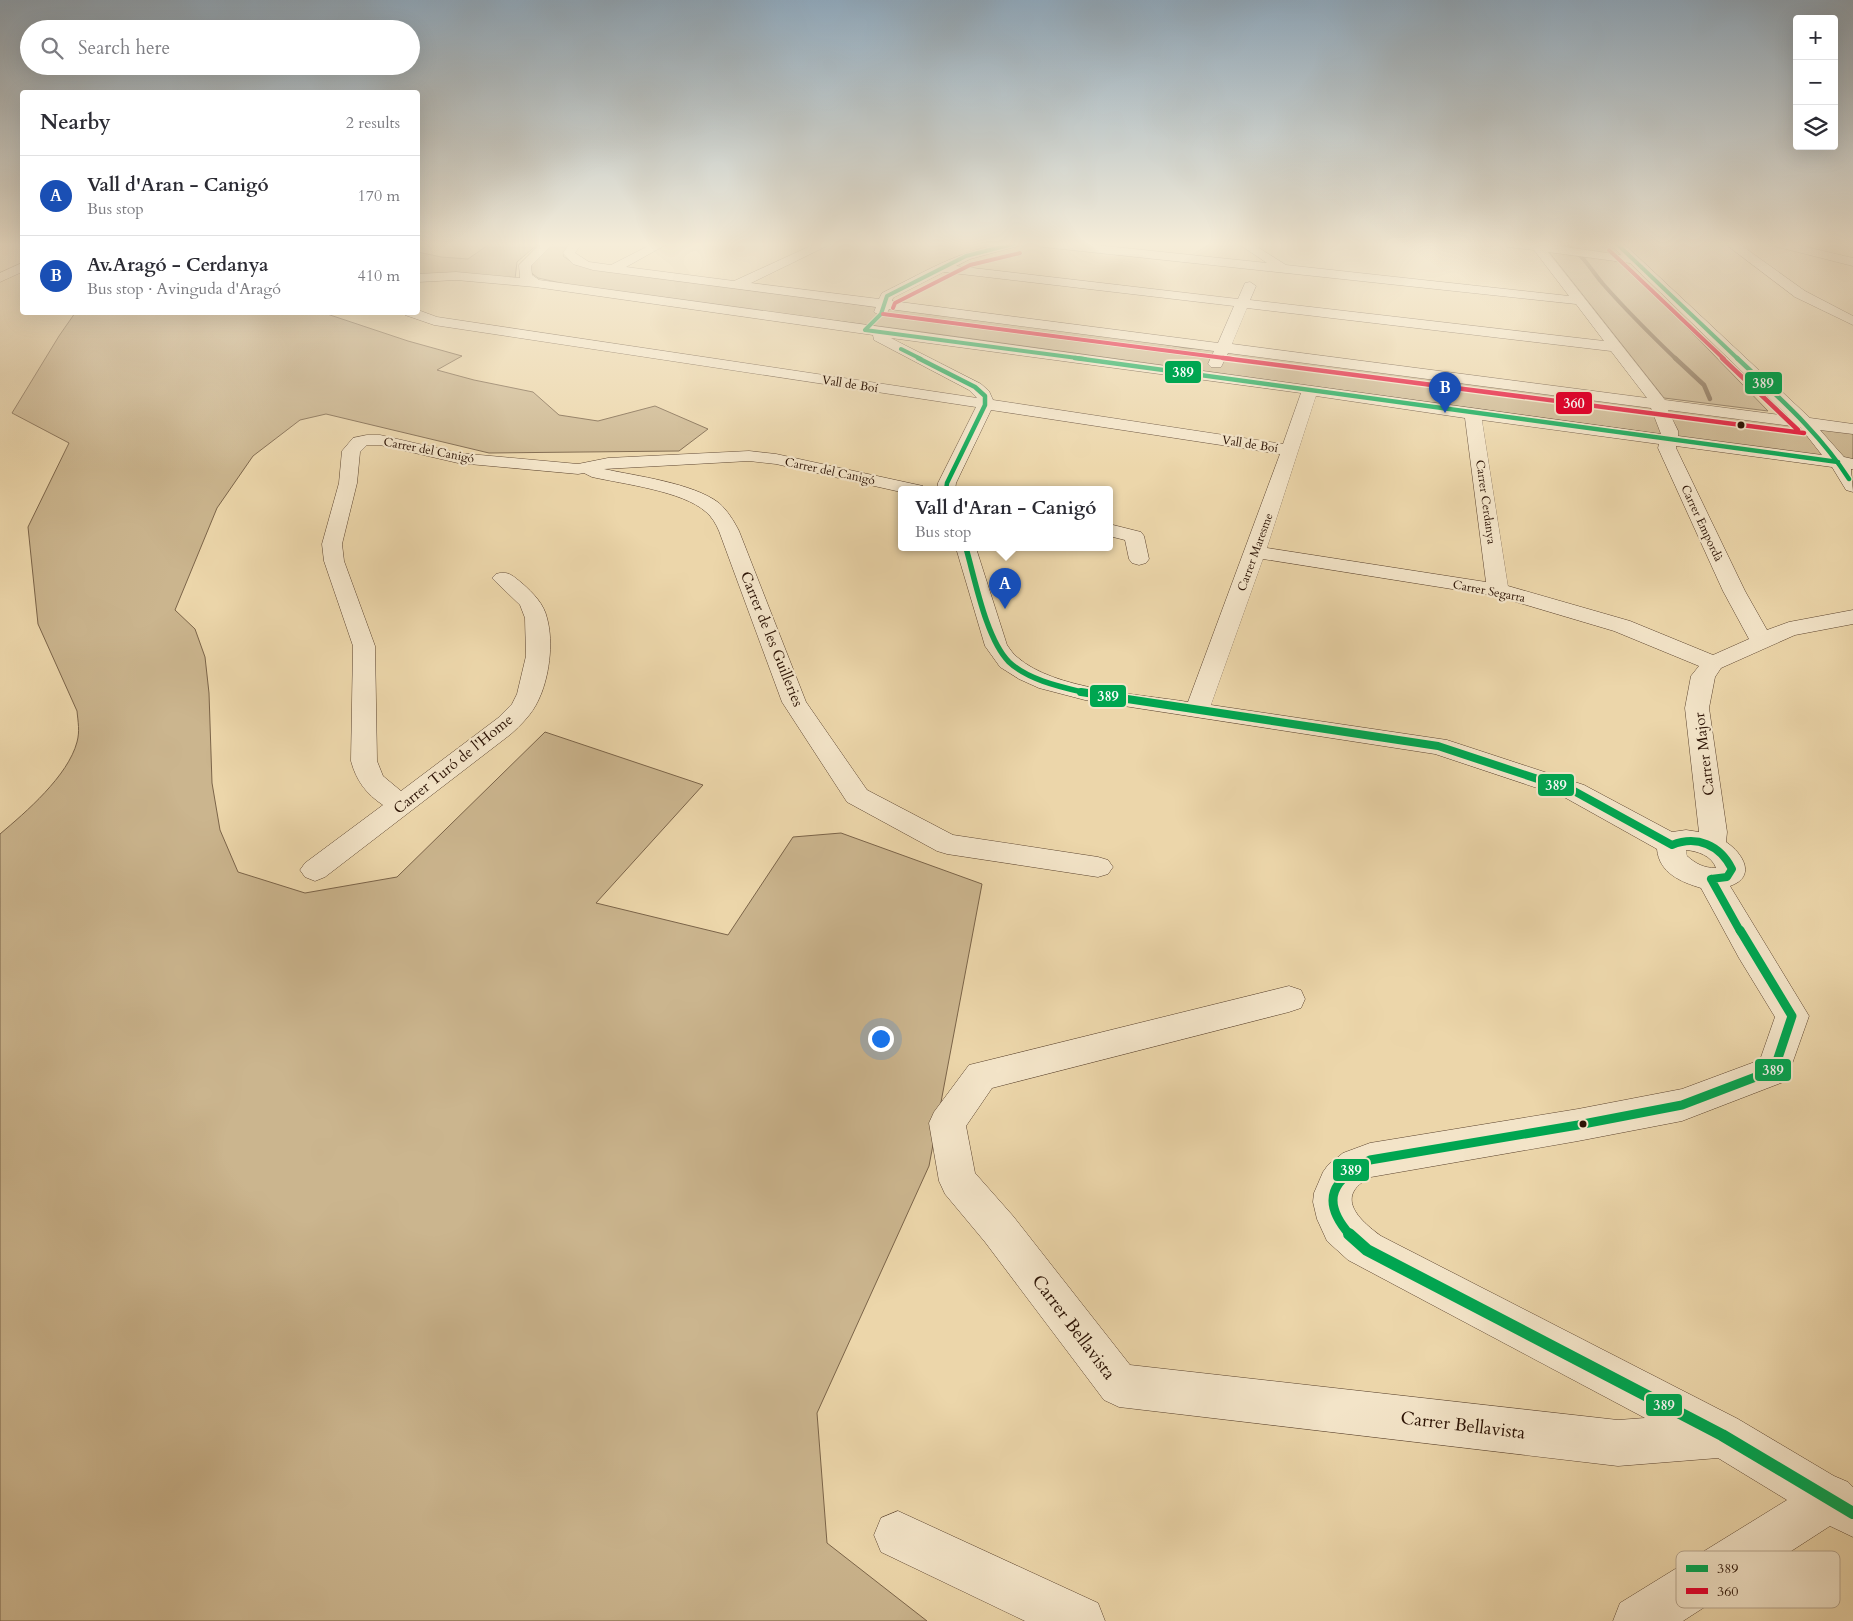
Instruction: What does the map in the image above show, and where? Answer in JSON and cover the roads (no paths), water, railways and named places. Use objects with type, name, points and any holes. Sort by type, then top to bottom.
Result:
[{"type":"street","name":"Vall de Boí","points":[[428,319],[1290,450]]},
{"type":"street","points":[[787,319],[865,330],[890,339],[983,393],[986,398],[985,405],[947,486]]},
{"type":"street","points":[[865,330],[876,319]]},
{"type":"street","points":[[890,339],[905,319]]},
{"type":"street","points":[[998,319],[1853,429]]},
{"type":"street","points":[[1210,375],[1225,347],[1237,319]]},
{"type":"street","points":[[1375,319],[1615,347]]},
{"type":"street","name":"Carrer Empordà","points":[[1594,319],[1658,401],[1670,431],[1667,448],[1734,590],[1761,640]]},
{"type":"street","points":[[1695,319],[1845,463],[1853,486]]},
{"type":"street","points":[[890,339],[1210,375],[1473,414],[1668,438],[1845,463]]},
{"type":"street","name":"Carrer Maresme","points":[[1196,711],[1255,552],[1310,391]]},
{"type":"street","name":"Carrer Cerdanya","points":[[1473,414],[1498,590]]},
{"type":"street","name":"Carrer del Canigó","points":[[403,804],[373,785],[367,774],[364,761],[364,646],[334,562],[332,544],[348,483],[352,451],[359,442],[374,439],[458,458],[578,469],[608,462],[749,456],[776,459],[898,486]]},
{"type":"street","name":"Carrer de les Guilleries","points":[[578,469],[687,494],[712,507],[722,517],[794,702],[857,796],[947,844],[1098,867]]},
{"type":"street","points":[[1113,531],[1134,536],[1139,559]]},
{"type":"street","points":[[967,551],[996,646],[1008,662],[1047,683],[1075,690],[1196,711],[1438,746],[1574,792],[1672,845],[1671,855],[1678,864],[1693,874],[1711,862],[1750,949],[1792,1016],[1774,1070],[1682,1105],[1578,1125],[1370,1160],[1350,1168],[1337,1182],[1331,1198],[1335,1217],[1347,1234],[1367,1250],[1722,1435],[1842,1506],[1762,1551]]},
{"type":"street","name":"Carrer Segarra","points":[[1255,552],[1498,590],[1622,626],[1713,663]]},
{"type":"street","name":"Carrer Turó de l'Home","points":[[315,870],[486,741],[512,719],[525,703],[531,688],[539,626],[534,610],[525,597],[504,578]]},
{"type":"street","points":[[1713,663],[1789,629],[1853,617]]},
{"type":"street","name":"Carrer Major","points":[[1711,862],[1713,832],[1697,708],[1703,676],[1713,663]]},
{"type":"street","name":"Carrer Bellavista","points":[[1289,999],[981,1076],[947,1123],[958,1181],[1000,1229],[1119,1385],[1618,1442],[1722,1435]]},
{"type":"street","points":[[898,1534],[1080,1621]]},
{"type":"street","points":[[1638,1621],[1676,1600]]},
{"type":"waterway","points":[[1636,319],[1676,359]]},
{"type":"waterway","points":[[1675,358],[1704,385],[1710,399]]},
{"type":"place","name":"Av.Aragó - Cerdanya","points":[[1445,413]]},
{"type":"place","name":"Vall d'Aran - Canigó","points":[[1005,609]]}]
